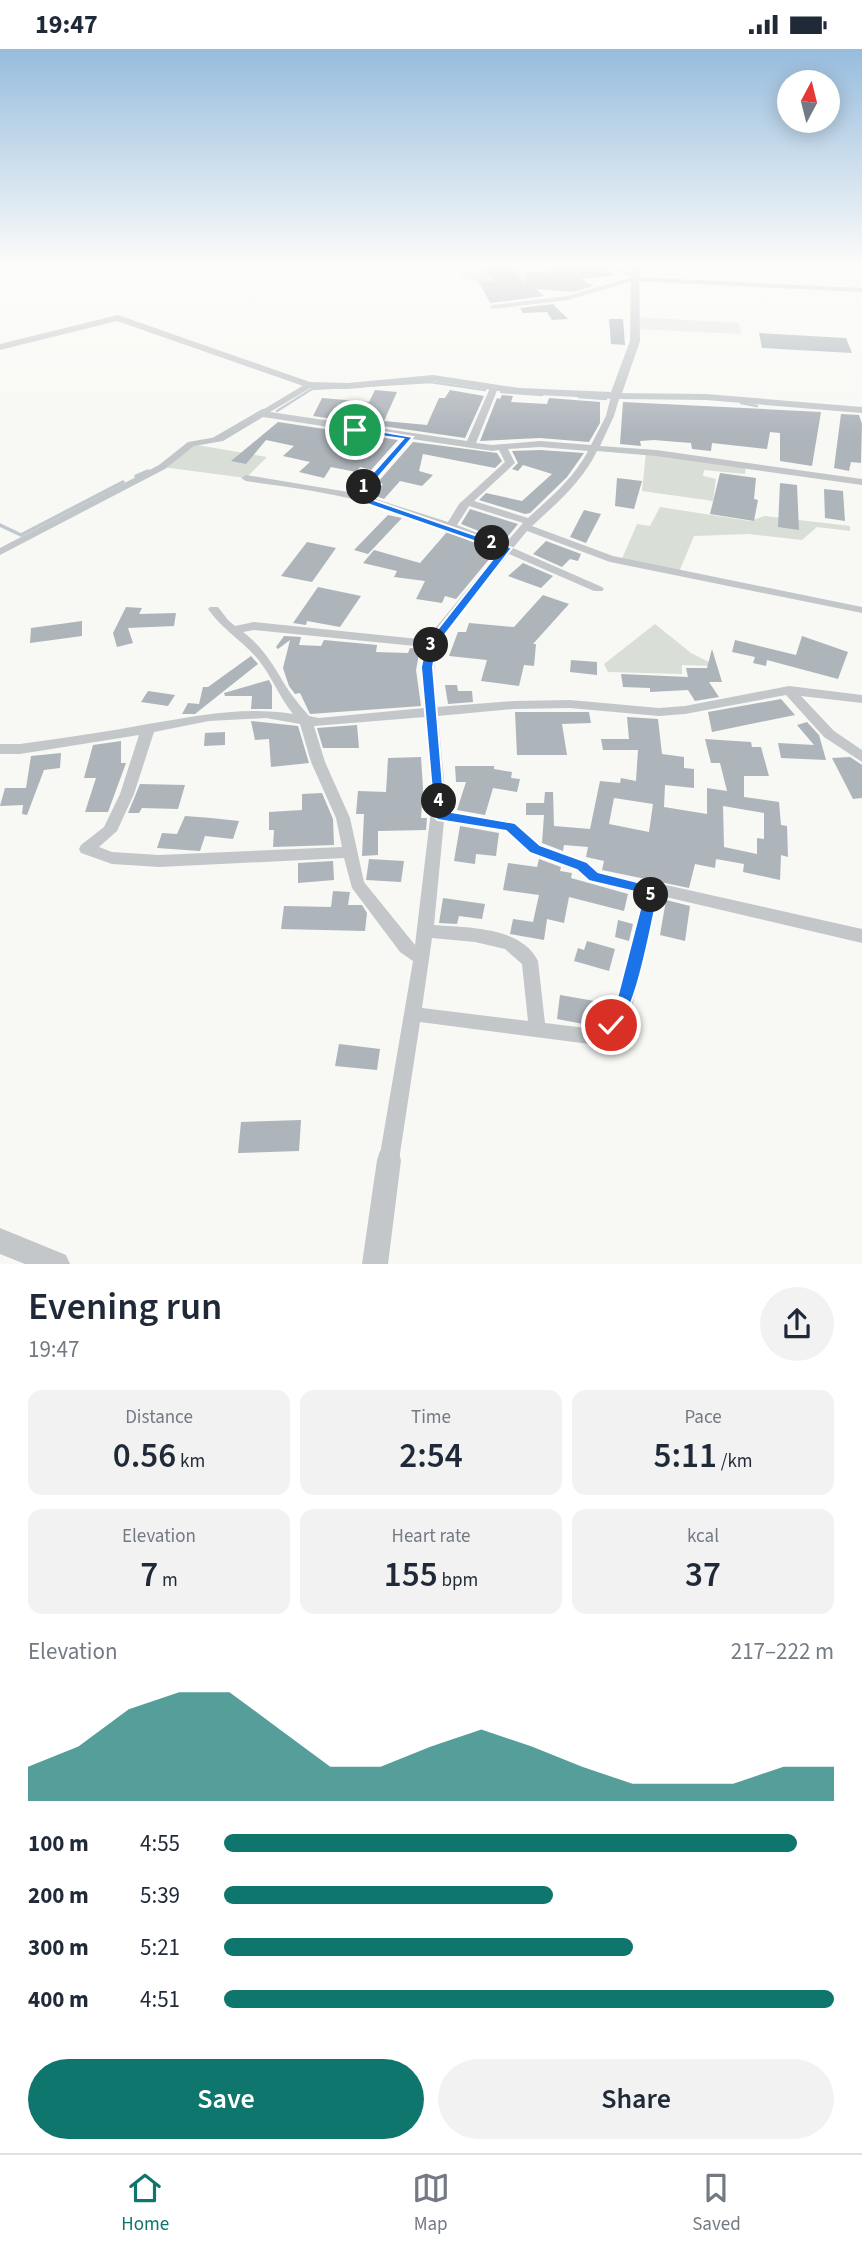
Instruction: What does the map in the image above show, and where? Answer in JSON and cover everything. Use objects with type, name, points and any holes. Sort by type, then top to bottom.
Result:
[{"type":"street","points":[[0,347],[103,322]]},
{"type":"street","points":[[129,322],[310,385],[348,386],[433,378],[494,388],[615,396],[706,397],[862,410]]},
{"type":"street","points":[[375,1264],[422,958],[438,815],[427,667],[432,644],[507,548],[570,485],[596,448],[635,341],[635,322]]},
{"type":"street","points":[[0,552],[162,467],[191,444],[220,439],[310,385]]},
{"type":"street","points":[[471,443],[494,388]]},
{"type":"street","points":[[262,414],[409,437],[502,448],[540,444],[697,457],[862,482]]},
{"type":"street","points":[[356,497],[409,437]]},
{"type":"street","points":[[450,528],[467,502],[510,463],[502,448]]},
{"type":"street","points":[[246,478],[356,497],[507,548],[598,589]]},
{"type":"street","points":[[467,502],[610,559],[862,610]]},
{"type":"street","points":[[214,609],[268,664],[303,717],[343,818],[357,884],[405,947],[422,958]]},
{"type":"street","points":[[233,630],[254,626],[432,644]]},
{"type":"street","points":[[789,690],[829,734],[862,757]]},
{"type":"street","points":[[0,749],[148,729],[209,717],[266,714],[303,717],[319,722],[432,711],[570,704],[659,712],[758,699],[789,690],[862,699]]},
{"type":"street","points":[[148,729],[127,794],[110,831],[86,849],[112,858],[159,861],[349,852]]},
{"type":"street","points":[[438,815],[510,826],[535,849],[582,866],[594,877],[862,936]]},
{"type":"street","points":[[413,1014],[597,1037],[611,1025],[622,1008],[652,891]]},
{"type":"street","points":[[424,931],[475,935],[510,943],[530,961],[537,1029]]},
{"type":"street","points":[[0,1241],[57,1264]]},
{"type":"shaded area","points":[[636,322],[717,322],[739,323],[741,334],[636,329]]},
{"type":"shaded area","points":[[191,444],[267,457],[246,478],[162,467]]},
{"type":"shaded area","points":[[646,452],[746,464],[745,474],[704,470],[703,476],[716,479],[713,501],[642,491]]},
{"type":"shaded area","points":[[660,507],[750,521],[765,516],[850,526],[850,531],[817,527],[802,540],[748,534],[694,536],[679,572],[621,561],[637,524],[650,526]]},
{"type":"shaded area","points":[[655,624],[691,653],[717,666],[682,665],[682,674],[608,672],[604,664]]},
{"type":"building","points":[[609,322],[623,322],[625,345],[611,344]]},
{"type":"building","points":[[759,333],[846,338],[852,353],[762,348]]},
{"type":"building","points":[[375,390],[397,392],[384,421],[427,425],[439,398],[445,398],[450,390],[484,396],[465,438],[313,416],[322,398],[369,402]]},
{"type":"building","points":[[502,395],[513,396],[511,402],[547,404],[549,398],[600,402],[600,423],[589,442],[540,438],[480,441],[497,398],[500,399]]},
{"type":"building","points":[[623,402],[821,412],[812,466],[780,461],[780,433],[770,432],[767,449],[712,443],[711,451],[692,449],[691,443],[654,440],[640,441],[641,446],[620,444]]},
{"type":"building","points":[[841,414],[859,415],[862,424],[861,463],[851,462],[849,471],[834,468]]},
{"type":"building","points":[[278,422],[398,440],[371,470],[360,467],[356,472],[331,467],[324,478],[299,472],[310,462],[283,456],[294,446],[266,440],[246,464],[231,461]]},
{"type":"building","points":[[413,442],[497,453],[502,461],[495,468],[423,454],[419,471],[433,475],[422,486],[400,481],[384,499],[373,495],[383,484],[378,482]]},
{"type":"building","points":[[512,451],[584,453],[567,477],[530,513],[525,514],[479,500],[486,493],[522,501],[552,474],[523,465],[518,471],[512,469],[518,463]]},
{"type":"building","points":[[720,473],[756,478],[754,499],[758,500],[754,521],[710,514]]},
{"type":"building","points":[[617,478],[642,481],[634,509],[615,506]]},
{"type":"building","points":[[780,483],[797,485],[799,530],[778,527]]},
{"type":"building","points":[[824,489],[843,491],[845,521],[825,518]]},
{"type":"building","points":[[470,509],[518,524],[504,541],[461,524]]},
{"type":"building","points":[[584,510],[601,514],[586,543],[570,537]]},
{"type":"building","points":[[388,515],[402,518],[368,554],[354,550]]},
{"type":"building","points":[[447,532],[496,551],[456,599],[445,596],[442,603],[416,599],[425,581],[394,577],[397,571],[363,563],[374,550],[420,563]]},
{"type":"building","points":[[546,541],[581,554],[578,561],[570,559],[562,567],[533,554]]},
{"type":"building","points":[[307,542],[336,548],[312,582],[281,576]]},
{"type":"building","points":[[523,563],[553,576],[541,588],[508,576]]},
{"type":"building","points":[[318,587],[361,596],[340,627],[307,621],[306,625],[293,623]]},
{"type":"building","points":[[543,595],[569,604],[533,644],[536,644],[534,666],[524,665],[519,686],[481,681],[487,660],[449,656],[458,632],[466,632],[469,623],[514,627]]},
{"type":"building","points":[[126,607],[142,608],[139,614],[176,613],[174,626],[128,628],[133,643],[117,647],[113,633]]},
{"type":"building","points":[[82,621],[82,636],[30,643],[31,628]]},
{"type":"building","points":[[284,636],[301,637],[299,645],[321,646],[324,640],[377,645],[376,652],[408,653],[410,648],[420,649],[416,670],[421,706],[310,714],[300,693],[295,694],[289,686],[283,668],[290,640],[278,649],[276,647]]},
{"type":"building","points":[[802,636],[848,652],[838,679],[767,660],[766,666],[753,663],[755,657],[732,652],[735,640],[796,655]]},
{"type":"building","points":[[712,649],[722,682],[709,682],[719,697],[695,701],[688,690],[650,692],[650,688],[623,687],[621,674],[688,677],[686,668],[707,668]]},
{"type":"building","points":[[251,656],[258,664],[195,714],[182,714],[188,703],[199,704],[203,687],[208,687]]},
{"type":"building","points":[[571,660],[597,662],[597,675],[570,672]]},
{"type":"building","points":[[269,680],[272,686],[272,709],[251,709],[252,696],[225,696],[224,693]]},
{"type":"building","points":[[445,685],[457,685],[458,691],[472,691],[473,702],[448,704]]},
{"type":"building","points":[[148,691],[175,695],[168,706],[141,702]]},
{"type":"building","points":[[781,699],[795,715],[712,732],[708,712]]},
{"type":"building","points":[[515,712],[589,712],[591,723],[562,724],[567,755],[517,755]]},
{"type":"building","points":[[627,717],[658,719],[662,754],[684,757],[684,768],[694,769],[694,788],[665,785],[664,807],[707,814],[707,788],[727,791],[720,763],[711,763],[705,739],[751,742],[752,747],[761,747],[769,776],[744,776],[744,797],[779,802],[781,825],[787,826],[788,857],[781,855],[780,880],[743,872],[744,864],[716,859],[715,868],[695,864],[689,888],[602,870],[604,861],[586,857],[588,847],[564,845],[563,851],[542,843],[544,815],[526,815],[526,803],[544,803],[545,792],[553,792],[554,826],[590,829],[600,781],[620,783],[621,778],[636,781],[638,750],[603,750],[601,739],[629,739]],"holes":[[[614,798],[653,804],[649,832],[609,824]],[[723,806],[764,813],[764,839],[757,838],[757,854],[724,847]]]},
{"type":"building","points":[[251,721],[298,726],[309,763],[271,767],[269,739],[255,740]]},
{"type":"building","points":[[807,722],[819,735],[826,760],[781,758],[778,743],[814,745],[797,725]]},
{"type":"building","points":[[357,725],[359,748],[323,748],[317,728]]},
{"type":"building","points":[[225,732],[225,745],[204,746],[205,733]]},
{"type":"building","points":[[121,741],[121,763],[126,763],[108,812],[85,812],[96,778],[84,778],[93,745]]},
{"type":"building","points":[[61,753],[60,768],[44,770],[27,815],[22,814],[23,805],[0,806],[5,788],[26,788],[31,756]]},
{"type":"building","points":[[421,757],[421,818],[427,818],[426,830],[378,831],[378,855],[362,856],[364,814],[356,814],[358,791],[386,792],[388,758]]},
{"type":"building","points":[[850,757],[862,765],[862,798],[853,799],[832,758]]},
{"type":"building","points":[[455,766],[494,766],[494,769],[512,772],[511,778],[520,779],[517,792],[493,788],[485,815],[457,810],[466,782],[456,782]]},
{"type":"building","points":[[140,784],[185,785],[178,809],[142,808],[139,813],[128,813]]},
{"type":"building","points":[[322,793],[333,819],[334,845],[273,847],[274,830],[269,830],[269,812],[302,810],[302,794]]},
{"type":"building","points":[[185,816],[239,821],[233,839],[205,836],[200,851],[157,848],[162,833],[177,834]]},
{"type":"building","points":[[460,826],[499,833],[496,856],[476,854],[475,864],[454,861]]},
{"type":"building","points":[[369,859],[404,861],[401,882],[366,880]]},
{"type":"building","points":[[539,859],[561,867],[560,871],[572,873],[571,878],[628,894],[624,911],[569,897],[564,923],[547,919],[544,940],[510,934],[513,919],[533,922],[539,895],[503,890],[508,863],[537,867]]},
{"type":"building","points":[[333,861],[334,880],[298,883],[298,863]]},
{"type":"building","points":[[333,891],[350,892],[348,905],[362,905],[367,913],[365,931],[281,929],[284,906],[331,907]]},
{"type":"building","points":[[443,898],[485,904],[482,919],[459,916],[457,924],[439,923]]},
{"type":"building","points":[[666,900],[690,906],[685,941],[660,935]]},
{"type":"building","points":[[618,920],[633,924],[629,941],[615,937]]},
{"type":"building","points":[[587,941],[615,949],[609,971],[574,961],[578,948],[584,950]]},
{"type":"building","points":[[560,995],[606,1003],[604,1017],[594,1026],[557,1019]]},
{"type":"building","points":[[339,1044],[380,1049],[377,1070],[335,1066]]},
{"type":"building","points":[[301,1120],[299,1151],[238,1153],[241,1122]]},
{"type":"waterway","points":[[277,411],[312,389],[430,382],[485,390]]},
{"type":"waterway","points":[[501,392],[542,395]]},
{"type":"waterway","points":[[579,397],[606,399]]},
{"type":"waterway","points":[[741,403],[757,406]]},
{"type":"waterway","points":[[239,424],[263,410]]},
{"type":"waterway","points":[[214,439],[242,423]]},
{"type":"waterway","points":[[136,476],[148,471]]},
{"type":"waterway","points":[[0,525],[21,535],[123,482]]},
{"type":"route","points":[[355,430],[409,437],[356,497],[507,548],[469,598],[441,629],[432,644],[427,667],[438,815],[510,826],[535,849],[582,866],[594,877],[652,891],[622,1008],[611,1025]]}]
